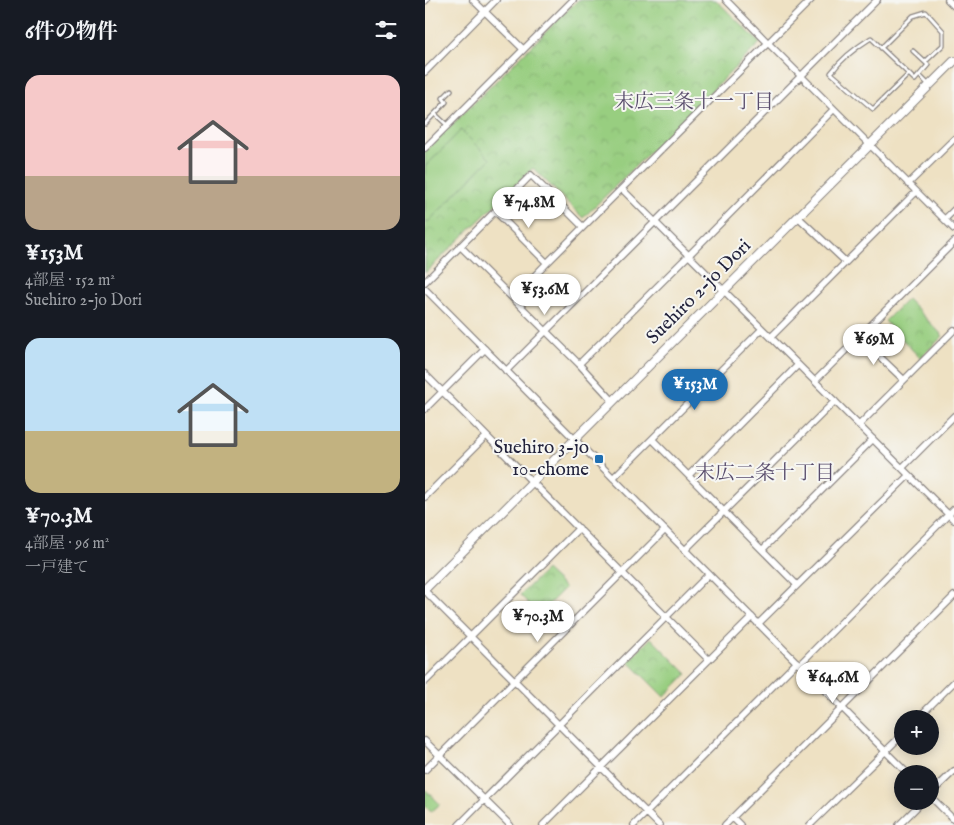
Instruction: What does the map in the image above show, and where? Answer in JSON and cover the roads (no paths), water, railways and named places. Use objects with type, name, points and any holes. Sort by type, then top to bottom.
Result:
[{"type":"street","points":[[473,0],[523,49]]},
{"type":"street","points":[[425,72],[495,0]]},
{"type":"street","points":[[425,148],[573,0]]},
{"type":"street","points":[[513,298],[811,0]]},
{"type":"street","points":[[506,371],[877,0]]},
{"type":"street","points":[[948,0],[954,6]]},
{"type":"street","points":[[728,1],[767,44],[954,229]]},
{"type":"street","name":"Suehiro 2-jo Dori","points":[[425,590],[954,61]]},
{"type":"street","points":[[579,364],[834,109]]},
{"type":"street","points":[[908,184],[954,138]]},
{"type":"street","points":[[425,282],[531,175],[583,227]]},
{"type":"street","points":[[622,189],[954,520]]},
{"type":"street","points":[[771,337],[917,192]]},
{"type":"street","points":[[945,220],[954,210]]},
{"type":"street","points":[[495,211],[547,263]]},
{"type":"street","points":[[798,217],[846,262]]},
{"type":"street","points":[[815,381],[954,242]]},
{"type":"street","points":[[460,246],[579,364],[613,401]]},
{"type":"street","points":[[425,289],[899,765]]},
{"type":"street","points":[[613,478],[763,329]]},
{"type":"street","points":[[859,425],[954,330]]},
{"type":"street","points":[[859,337],[904,380]]},
{"type":"street","points":[[425,409],[485,349]]},
{"type":"street","points":[[689,475],[799,365]]},
{"type":"street","points":[[425,374],[709,660]]},
{"type":"street","points":[[685,550],[835,401]]},
{"type":"street","points":[[902,468],[954,416]]},
{"type":"street","points":[[425,497],[486,436]]},
{"type":"street","points":[[652,439],[797,585]]},
{"type":"street","points":[[763,549],[873,439]]},
{"type":"street","points":[[758,624],[909,475]]},
{"type":"street","points":[[634,825],[954,509]]},
{"type":"street","points":[[425,682],[579,528]]},
{"type":"street","points":[[425,770],[665,530]]},
{"type":"street","points":[[459,825],[709,574]]},
{"type":"street","points":[[425,590],[659,825]]},
{"type":"street","points":[[725,825],[954,596]]},
{"type":"street","points":[[543,825],[752,617]]},
{"type":"street","points":[[926,710],[954,682]]},
{"type":"street","points":[[425,741],[510,825]]},
{"type":"street","points":[[810,825],[894,742]]},
{"type":"street","points":[[939,786],[954,770]]},
{"type":"street","points":[[939,804],[954,820]]},
{"type":"street","points":[[899,825],[914,810]]},
{"type":"street","points":[[733,818],[740,825]]},
{"type":"lane","points":[[881,48],[913,16],[926,12],[943,31],[943,45],[925,62]]},
{"type":"lane","points":[[909,74],[873,109],[831,73],[841,60],[856,47],[871,38],[881,48],[909,74],[915,80],[929,65],[913,52]]},
{"type":"lane","points":[[919,75],[929,85]]},
{"type":"lane","points":[[425,124],[446,102],[443,98],[451,90]]},
{"type":"lane","points":[[435,114],[447,126]]},
{"type":"place","name":"Suehiro 3-jo 10-chome","points":[[599,459]]},
{"type":"district","name":"末広三条十一丁目","points":[[694,102]]},
{"type":"district","name":"末広二条十丁目","points":[[765,473]]}]
